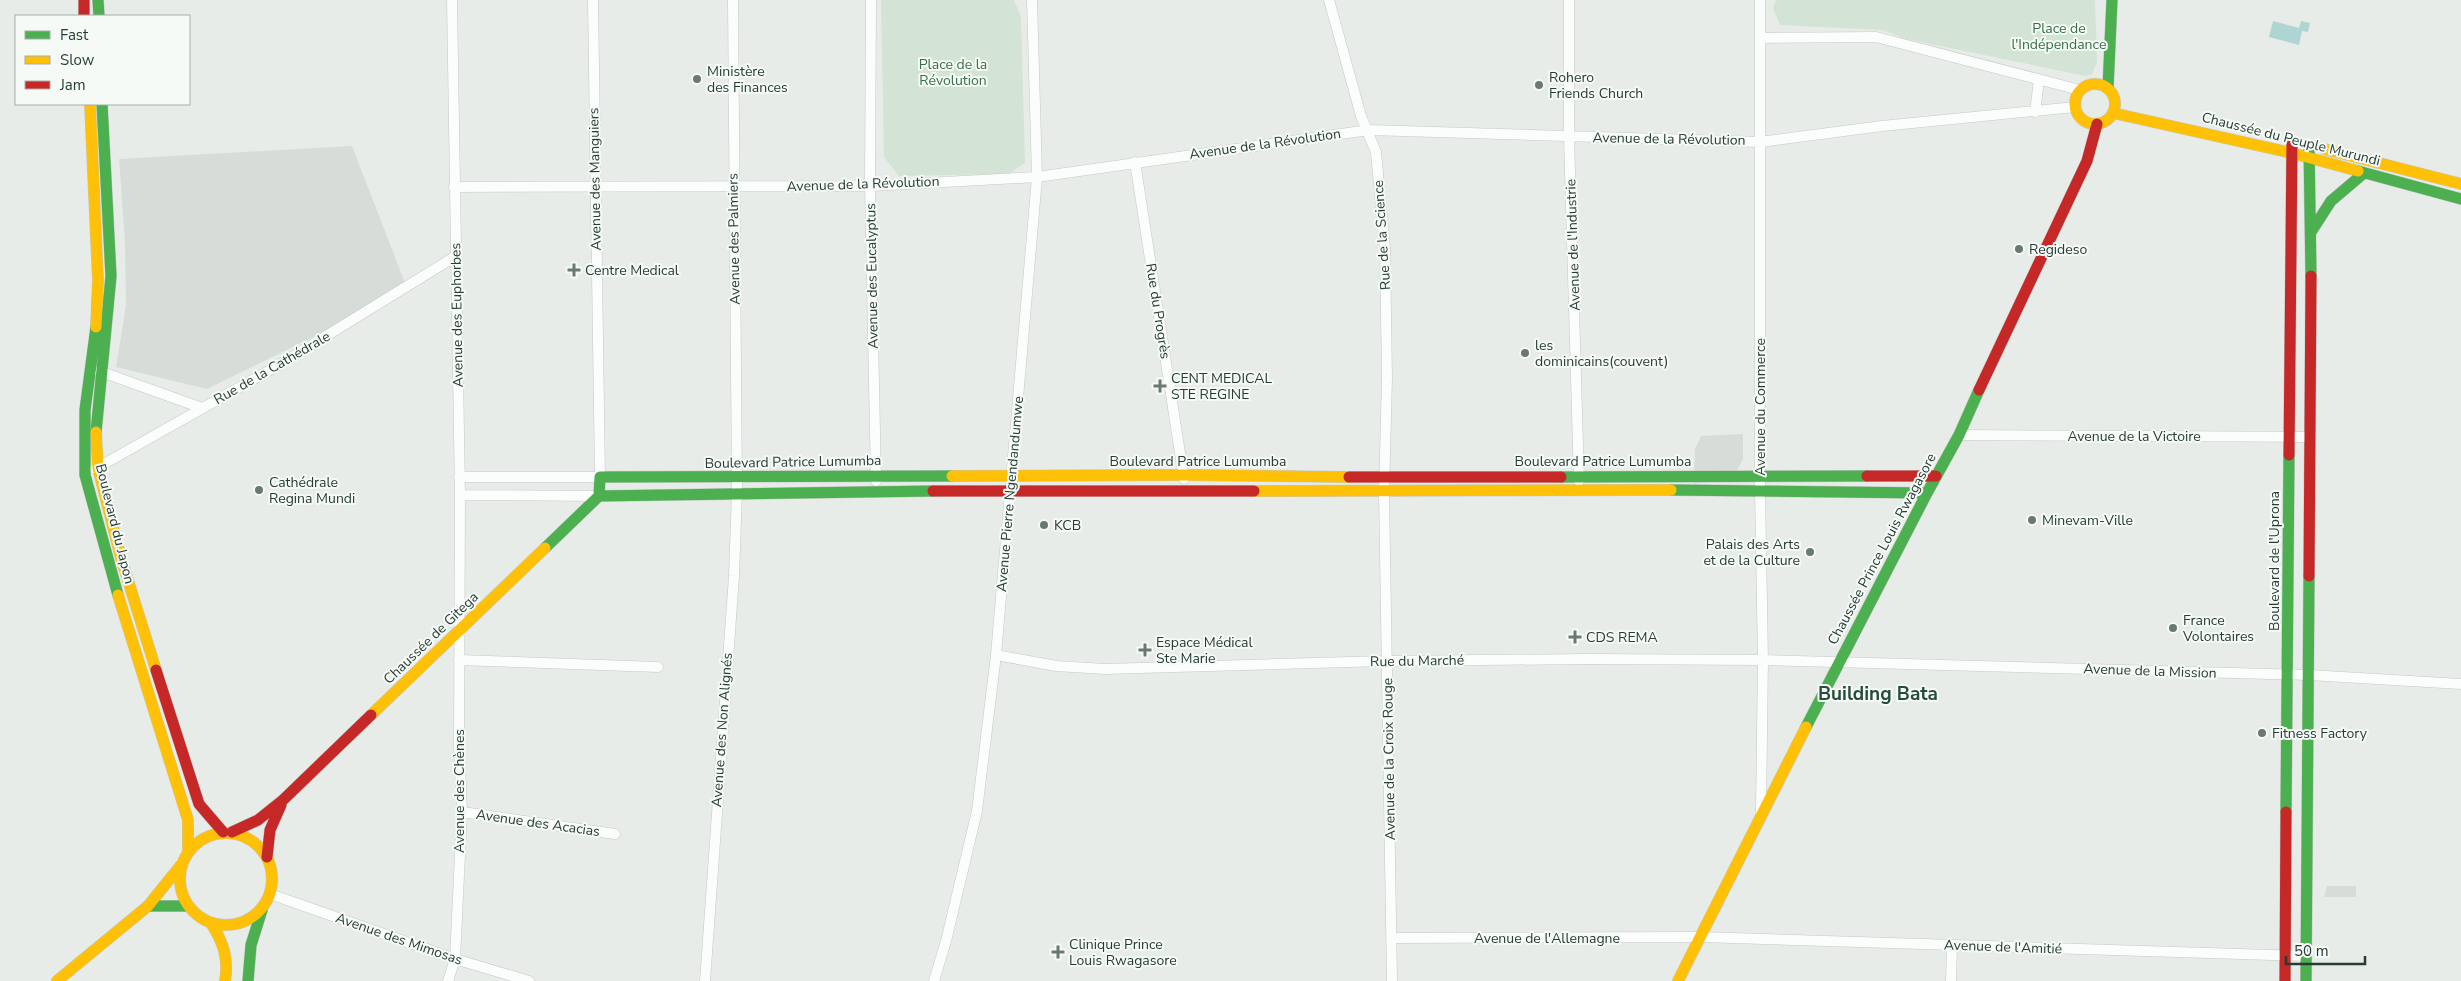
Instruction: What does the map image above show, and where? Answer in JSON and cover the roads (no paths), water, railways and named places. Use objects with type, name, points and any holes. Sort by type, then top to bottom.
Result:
[{"type":"main road","points":[[84,0],[84,15]]},
{"type":"main road","points":[[98,0],[99,15]]},
{"type":"main road","points":[[2112,0],[2108,88],[2114,108]]},
{"type":"main road","points":[[2108,88],[2091,84],[2080,90],[2075,101],[2082,119],[2097,124],[2104,122],[2114,108],[2132,105]]},
{"type":"main road","name":"Boulevard du Japon","points":[[90,105],[98,302],[84,441],[85,475],[110,569],[188,820],[188,851]]},
{"type":"main road","name":"Boulevard du Japon","points":[[102,105],[110,251],[110,299],[95,440],[98,468],[121,558],[156,674],[199,804],[204,812],[228,832]]},
{"type":"main road","name":"Chaussée du Peuple Murundi","points":[[2114,108],[2292,148],[2309,146],[2461,184]]},
{"type":"main road","name":"Chaussée du Peuple Murundi","points":[[2200,120],[2292,148],[2309,158],[2461,199]]},
{"type":"main road","name":"Chaussée Prince Louis Rwagasore","points":[[1678,981],[1761,814],[1959,435],[1994,354],[2087,161],[2097,124]]},
{"type":"main road","points":[[2306,981],[2312,232],[2309,146]]},
{"type":"main road","name":"Boulevard de l'Uprona","points":[[2285,981],[2292,148]]},
{"type":"main road","points":[[2312,232],[2331,202],[2364,173]]},
{"type":"main road","points":[[2292,210],[2311,210]]},
{"type":"main road","points":[[97,252],[110,251]]},
{"type":"main road","name":"Boulevard Patrice Lumumba","points":[[600,478],[1184,474],[1384,478],[1760,475],[1936,476]]},
{"type":"main road","points":[[598,496],[600,478]]},
{"type":"main road","name":"Boulevard Patrice Lumumba","points":[[598,496],[737,492],[1186,490],[1384,492],[1760,490],[1927,494]]},
{"type":"main road","name":"Chaussée de Gitega","points":[[228,832],[258,820],[283,800],[598,496]]},
{"type":"main road","points":[[144,678],[156,674]]},
{"type":"main road","name":"Chaussée de Gitega","points":[[267,857],[270,830],[283,800]]},
{"type":"main road","points":[[57,981],[148,906],[169,882],[188,851],[204,838],[228,832],[252,841],[267,857],[272,869],[270,894],[263,907],[251,945],[248,981]]},
{"type":"main road","points":[[182,863],[180,885],[188,906],[198,916],[211,923],[228,925],[245,922],[263,907]]},
{"type":"main road","points":[[148,906],[188,906]]},
{"type":"main road","points":[[211,923],[223,942],[228,956],[225,981]]},
{"type":"street","name":"Avenue des Euphorbes","points":[[452,0],[460,494],[459,630]]},
{"type":"street","name":"Avenue des Manguiers","points":[[593,0],[600,478]]},
{"type":"street","name":"Avenue des Palmiers","points":[[733,0],[737,478]]},
{"type":"street","name":"Avenue des Eucalyptus","points":[[870,0],[870,186],[876,492]]},
{"type":"street","name":"Avenue Pierre Ngendandumwe","points":[[934,981],[946,941],[977,811],[996,654],[1037,177],[1032,0]]},
{"type":"street","name":"Rue de la Science","points":[[1329,0],[1342,54],[1361,116],[1376,152],[1386,249],[1387,378],[1384,478]]},
{"type":"street","name":"Avenue de l'Industrie","points":[[1569,0],[1569,137],[1579,490]]},
{"type":"street","name":"Avenue du Commerce","points":[[1760,0],[1760,490],[1763,660],[1761,814]]},
{"type":"street","points":[[1760,38],[1876,37],[2080,90]]},
{"type":"street","points":[[2035,112],[2039,80]]},
{"type":"street","name":"Avenue de la Révolution","points":[[454,187],[870,186],[1037,177],[1368,130],[1760,142],[1882,126],[2076,107]]},
{"type":"street","name":"Rue du Progrès","points":[[1135,162],[1186,490]]},
{"type":"street","name":"Rue de la Cathédrale","points":[[85,475],[356,319],[456,256]]},
{"type":"street","points":[[90,368],[202,408]]},
{"type":"street","name":"Avenue de la Victoire","points":[[1959,435],[2310,437]]},
{"type":"street","name":"Boulevard Patrice Lumumba","points":[[459,477],[600,478]]},
{"type":"street","name":"Avenue des Non Alignés","points":[[705,981],[734,576],[737,478]]},
{"type":"street","name":"Avenue de la Croix Rouge","points":[[1384,478],[1392,981]]},
{"type":"street","name":"Boulevard Patrice Lumumba","points":[[460,494],[598,496]]},
{"type":"street","name":"Avenue des Chènes","points":[[448,981],[455,959],[462,812],[459,630]]},
{"type":"street","name":"Rue du Marché","points":[[996,654],[1056,666],[1104,669],[1386,661],[1588,659],[1763,660],[1839,663]]},
{"type":"street","points":[[459,660],[658,667]]},
{"type":"street","name":"Avenue de la Mission","points":[[1839,663],[2288,676],[2309,675],[2461,684]]},
{"type":"street","name":"Avenue des Acacias","points":[[462,812],[614,834]]},
{"type":"street","name":"Avenue des Mimosas","points":[[270,894],[455,959],[529,981]]},
{"type":"street","name":"Avenue de l'Allemagne","points":[[1392,938],[1701,937]]},
{"type":"street","name":"Avenue de l'Amitié","points":[[1701,937],[2306,956]]},
{"type":"street","points":[[1951,981],[1952,945]]},
{"type":"water","points":[[2273,21],[2299,28],[2301,21],[2310,23],[2308,32],[2302,31],[2299,45],[2269,37]]},
{"type":"place","name":"Ministère des Finances","points":[[697,79]]},
{"type":"place","name":"Rohero Friends Church","points":[[1539,85]]},
{"type":"place","name":"Regideso","points":[[2019,249]]},
{"type":"place","name":"Centre Medical","points":[[574,270]]},
{"type":"place","name":"les dominicains(couvent)","points":[[1525,353]]},
{"type":"place","name":"CENT MEDICAL STE REGINE","points":[[1160,386]]},
{"type":"place","name":"Cathédrale Regina Mundi","points":[[259,490]]},
{"type":"place","name":"Minevam-Ville","points":[[2032,520]]},
{"type":"place","name":"KCB","points":[[1044,525]]},
{"type":"place","name":"Palais des Arts et de la Culture","points":[[1810,552]]},
{"type":"place","name":"France Volontaires","points":[[2173,628]]},
{"type":"place","name":"CDS REMA","points":[[1575,637]]},
{"type":"place","name":"Espace Médical Ste Marie","points":[[1145,650]]},
{"type":"place","name":"Fitness Factory","points":[[2262,733]]},
{"type":"place","name":"Clinique Prince Louis Rwagasore","points":[[1058,952]]},
{"type":"district","name":"Building Bata","points":[[1878,694]]},
{"type":"park label","name":"Place de l'Indépendance","points":[[2059,36]]},
{"type":"park label","name":"Place de la Révolution","points":[[953,72]]}]
